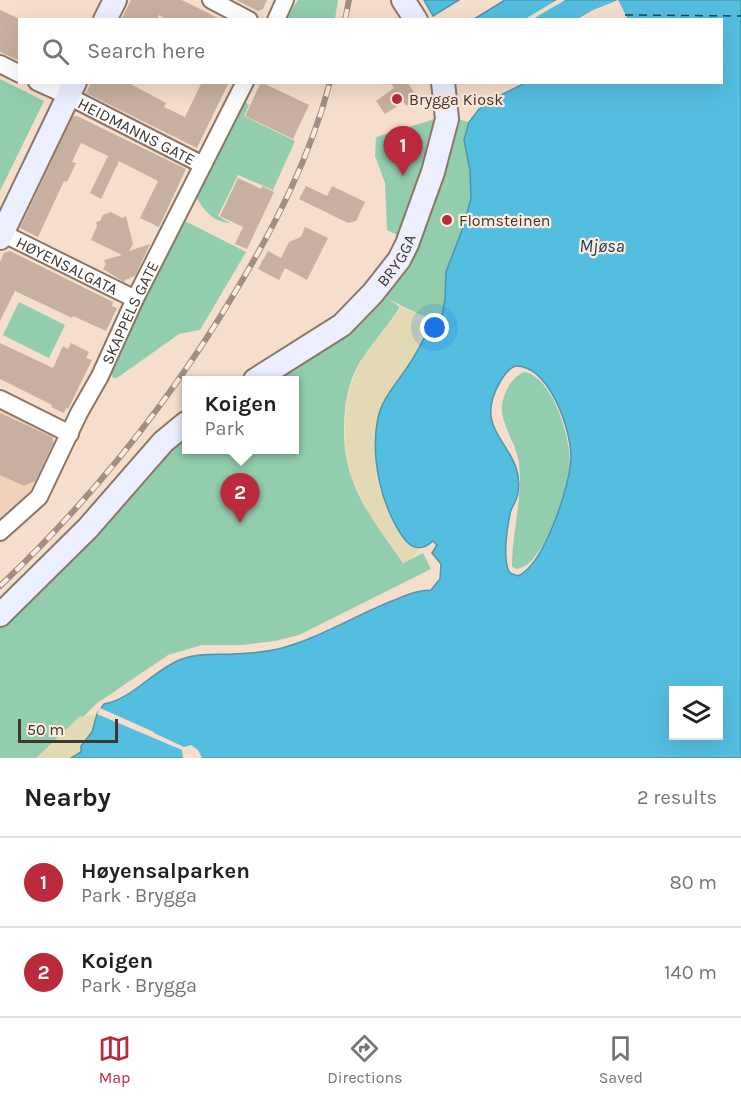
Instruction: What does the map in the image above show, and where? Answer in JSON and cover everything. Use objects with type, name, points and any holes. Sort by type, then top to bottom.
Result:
[{"type":"street","points":[[106,18],[115,0]]},
{"type":"street","points":[[211,0],[245,18]]},
{"type":"street","points":[[277,18],[285,0]]},
{"type":"street","points":[[403,0],[415,18]]},
{"type":"street","points":[[0,64],[18,73]]},
{"type":"street","name":"HEIDMANNS GATE","points":[[48,84],[72,89],[203,165]]},
{"type":"street","name":"SKAPPELS GATE","points":[[0,531],[39,497],[100,376],[135,299],[244,84]]},
{"type":"street","name":"BRYGGA","points":[[263,376],[342,324],[374,293],[399,260],[406,248],[427,190],[447,119],[443,84]]},
{"type":"street","points":[[1,235],[72,89]]},
{"type":"street","name":"HØYENSALGATA","points":[[1,235],[135,299]]},
{"type":"street","points":[[0,399],[70,434]]},
{"type":"street","points":[[0,615],[88,528],[164,442],[182,426]]},
{"type":"shaded area","points":[[0,406],[54,431],[54,450],[33,490],[0,525]]},
{"type":"green space","points":[[298,0],[338,0],[335,18],[287,18]]},
{"type":"green space","points":[[0,79],[44,101],[0,191]]},
{"type":"green space","points":[[246,102],[249,105],[244,116],[295,141],[273,190],[238,175],[218,216],[230,223],[210,214],[196,197],[238,112]]},
{"type":"green space","points":[[438,118],[434,139],[400,236],[387,230],[385,183],[375,156],[376,137]]},
{"type":"green space","points":[[453,118],[469,122],[464,140],[470,170],[471,198],[441,320],[433,321],[388,299],[400,307],[357,367],[350,385],[345,410],[346,456],[358,493],[367,510],[403,563],[423,553],[431,569],[299,635],[242,645],[202,645],[168,655],[96,704],[42,758],[0,758],[0,627],[21,608],[164,454],[182,439],[182,454],[299,454],[299,376],[278,376],[384,297],[412,248]]},
{"type":"green space","points":[[185,221],[246,252],[200,330],[179,334],[117,378],[113,378],[111,375],[146,298]]},
{"type":"green space","points":[[19,302],[65,325],[49,358],[3,335]]},
{"type":"green space","points":[[524,372],[534,376],[551,395],[563,423],[570,461],[563,499],[546,540],[532,560],[517,569],[512,567],[512,561],[520,488],[519,463],[504,420],[502,406],[509,386]]},
{"type":"sand","points":[[401,307],[433,321],[384,404],[378,468],[387,510],[407,543],[418,549],[414,557],[404,563],[358,493],[351,475],[345,435],[348,400],[357,369]]},
{"type":"sand","points":[[97,714],[95,727],[81,752],[71,758],[36,758],[79,717]]},
{"type":"water","points":[[424,0],[459,0],[433,16]]},
{"type":"water","name":"Mjøsa","points":[[505,0],[741,0],[741,758],[71,758],[81,752],[81,746],[92,732],[97,714],[104,704],[124,696],[182,659],[194,656],[255,653],[293,645],[402,597],[431,590],[440,579],[441,564],[432,553],[437,545],[433,541],[421,548],[414,547],[395,525],[383,496],[375,448],[378,418],[387,397],[415,355],[433,321],[441,320],[445,300],[446,272],[464,225],[471,198],[470,170],[464,140],[469,122],[479,109],[493,99],[523,84],[723,84],[723,18],[627,18],[619,4],[602,7],[579,18],[476,18]],"holes":[[[515,366],[527,368],[548,387],[562,416],[570,445],[570,469],[561,504],[546,541],[528,569],[518,576],[510,573],[506,561],[510,514],[518,493],[518,477],[514,463],[494,428],[491,415],[492,400],[506,372]]]},
{"type":"pier","points":[[557,0],[565,0],[535,18],[527,18]]},
{"type":"pier","points":[[618,0],[627,18],[623,18],[618,7],[605,14],[601,11],[588,18],[579,18]]},
{"type":"pier","points":[[100,708],[184,747],[191,745],[198,750],[202,758],[183,758],[182,750],[97,714]]},
{"type":"building","points":[[131,0],[182,0],[218,18],[164,18],[159,15],[158,18],[122,18]]},
{"type":"building","points":[[236,0],[267,0],[263,9],[258,11]]},
{"type":"building","points":[[0,10],[18,18],[18,60],[0,52]]},
{"type":"building","points":[[90,84],[131,84],[166,103],[164,107],[185,117],[201,84],[228,84],[197,148],[86,93]]},
{"type":"building","points":[[260,84],[265,84],[309,105],[293,139],[245,116]]},
{"type":"building","name":"Brygga Kiosk","points":[[391,84],[408,84],[418,98],[406,106],[404,102],[385,114],[376,101],[394,88]]},
{"type":"building","points":[[73,116],[186,169],[159,227],[140,218],[158,181],[119,161],[101,199],[90,193],[108,156],[81,143],[72,162],[76,163],[67,182],[64,181],[38,237],[20,228]]},
{"type":"building","points":[[238,178],[261,189],[262,186],[274,192],[247,249],[235,244],[243,227],[220,216]]},
{"type":"building","points":[[306,186],[327,196],[332,186],[365,202],[356,221],[348,223],[299,199]]},
{"type":"building","points":[[111,212],[122,218],[126,216],[133,244],[129,251],[150,244],[135,276],[124,282],[103,269],[106,264],[104,260],[122,255],[91,240],[97,226],[96,222],[100,221],[103,215]]},
{"type":"building","points":[[305,227],[328,238],[307,280],[285,268],[279,280],[258,269],[268,251],[281,258],[289,242],[301,237]]},
{"type":"building","points":[[10,251],[113,302],[112,306],[117,308],[106,331],[15,291],[0,321],[0,262],[4,253]]},
{"type":"building","points":[[0,343],[53,368],[63,346],[68,349],[71,343],[89,352],[86,358],[92,360],[64,413],[0,379]]},
{"type":"building","points":[[0,413],[52,437],[53,443],[35,481],[24,486],[0,475]]},
{"type":"ferry route","points":[[625,15],[741,16]]},
{"type":"railway","points":[[345,18],[349,0]]},
{"type":"railway","points":[[0,586],[67,518],[129,446],[212,330],[251,265],[291,189],[313,137],[329,84]]},
{"type":"place","name":"Brygga Kiosk","points":[[397,99]]},
{"type":"place","name":"Høyensalparken","points":[[403,176]]},
{"type":"place","name":"Flomsteinen","points":[[447,220]]},
{"type":"place","name":"Koigen","points":[[240,523]]}]
